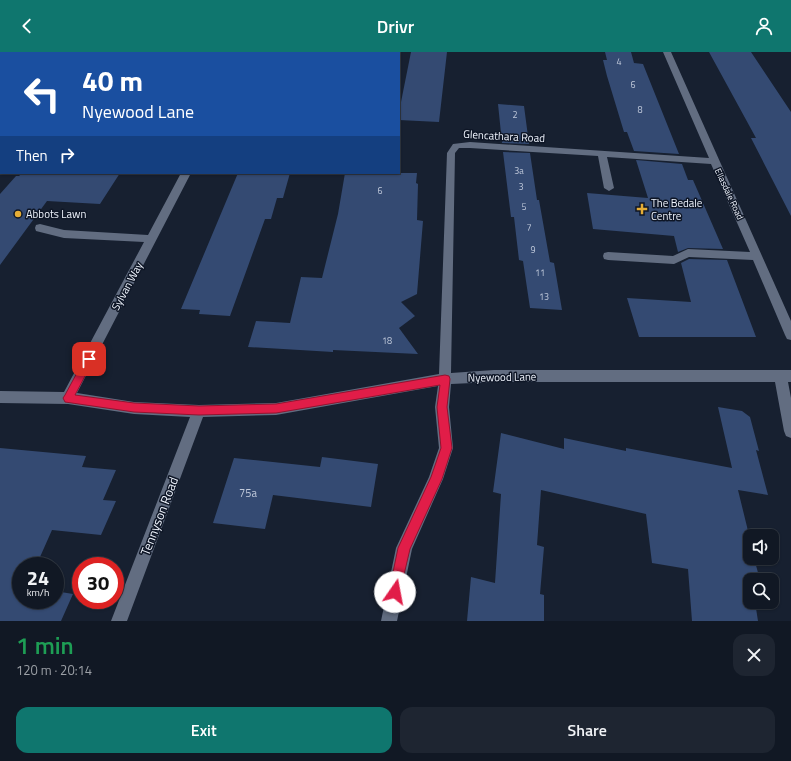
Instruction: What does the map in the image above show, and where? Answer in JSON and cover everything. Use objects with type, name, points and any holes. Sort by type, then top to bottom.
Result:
[{"type":"street","name":"Ellasdale Road","points":[[668,52],[713,161],[758,256],[791,335]]},
{"type":"street","name":"Glencathara Road","points":[[445,379],[451,153],[456,146],[470,145],[713,161]]},
{"type":"street","points":[[602,154],[609,188]]},
{"type":"street","name":"Sylvan Way","points":[[68,398],[185,174]]},
{"type":"street","points":[[40,228],[64,234],[152,239]]},
{"type":"street","points":[[608,256],[674,260],[688,252],[758,256]]},
{"type":"street","name":"Nyewood Lane","points":[[0,397],[68,398],[134,408],[199,411],[276,409],[445,379],[494,376],[786,376]]},
{"type":"street","points":[[786,376],[791,431]]},
{"type":"street","points":[[389,621],[404,548],[436,479],[446,448],[442,407],[445,379]]},
{"type":"street","name":"Tennyson Road","points":[[119,621],[199,411]]},
{"type":"building","points":[[411,52],[447,52],[439,122],[400,120],[400,107]]},
{"type":"building","points":[[605,52],[631,52],[634,63],[643,64],[679,154],[634,151],[627,132],[624,132],[607,76],[603,60],[607,60]]},
{"type":"building","points":[[709,52],[751,52],[791,112],[791,216],[751,138],[756,138]]},
{"type":"building","points":[[498,104],[524,106],[529,144],[502,143]]},
{"type":"building","points":[[503,152],[530,153],[537,200],[539,200],[550,262],[554,263],[562,310],[530,308],[523,261],[519,260],[514,217],[511,217]]},
{"type":"building","name":"The Bedale Centre","points":[[636,160],[682,164],[688,180],[693,180],[723,249],[688,248],[678,252],[674,236],[593,229],[587,193],[648,198]]},
{"type":"building","points":[[417,173],[417,220],[423,221],[417,294],[401,302],[415,316],[399,328],[418,354],[333,350],[333,352],[248,347],[256,321],[290,323],[301,277],[322,278],[338,214],[345,174]]},
{"type":"building","name":"Abbots Lawn","points":[[21,174],[119,174],[100,204],[47,201],[0,265],[0,194],[16,176]]},
{"type":"building","points":[[238,174],[290,174],[283,198],[277,198],[271,219],[265,219],[230,316],[199,314],[200,310],[181,309]]},
{"type":"building","points":[[689,259],[727,260],[756,337],[639,337],[627,298],[691,302],[681,263]]},
{"type":"building","points":[[718,407],[742,411],[750,417],[759,451],[756,450],[768,495],[738,490],[748,529],[743,529],[743,565],[756,565],[758,573],[743,573],[743,609],[756,609],[758,621],[692,621],[688,569],[652,563],[646,514],[541,490],[537,545],[544,547],[540,594],[544,595],[544,621],[467,621],[471,577],[495,583],[501,494],[493,492],[501,433],[564,449],[564,438],[626,451],[626,448],[732,468]]},
{"type":"building","points":[[0,448],[86,456],[82,467],[116,470],[103,500],[116,501],[101,535],[52,530],[40,557],[12,557],[12,609],[64,609],[64,592],[72,594],[61,621],[0,621]]},
{"type":"building","points":[[322,457],[378,464],[371,507],[273,495],[265,529],[213,523],[234,458],[320,467]]},
{"type":"place","name":"The Bedale Centre","points":[[642,209]]},
{"type":"place","name":"Abbots Lawn","points":[[18,214]]},
{"type":"route","points":[[89,359],[68,398],[134,408],[199,411],[276,409],[445,379],[442,407],[446,448],[436,479],[404,548],[395,592]]}]
